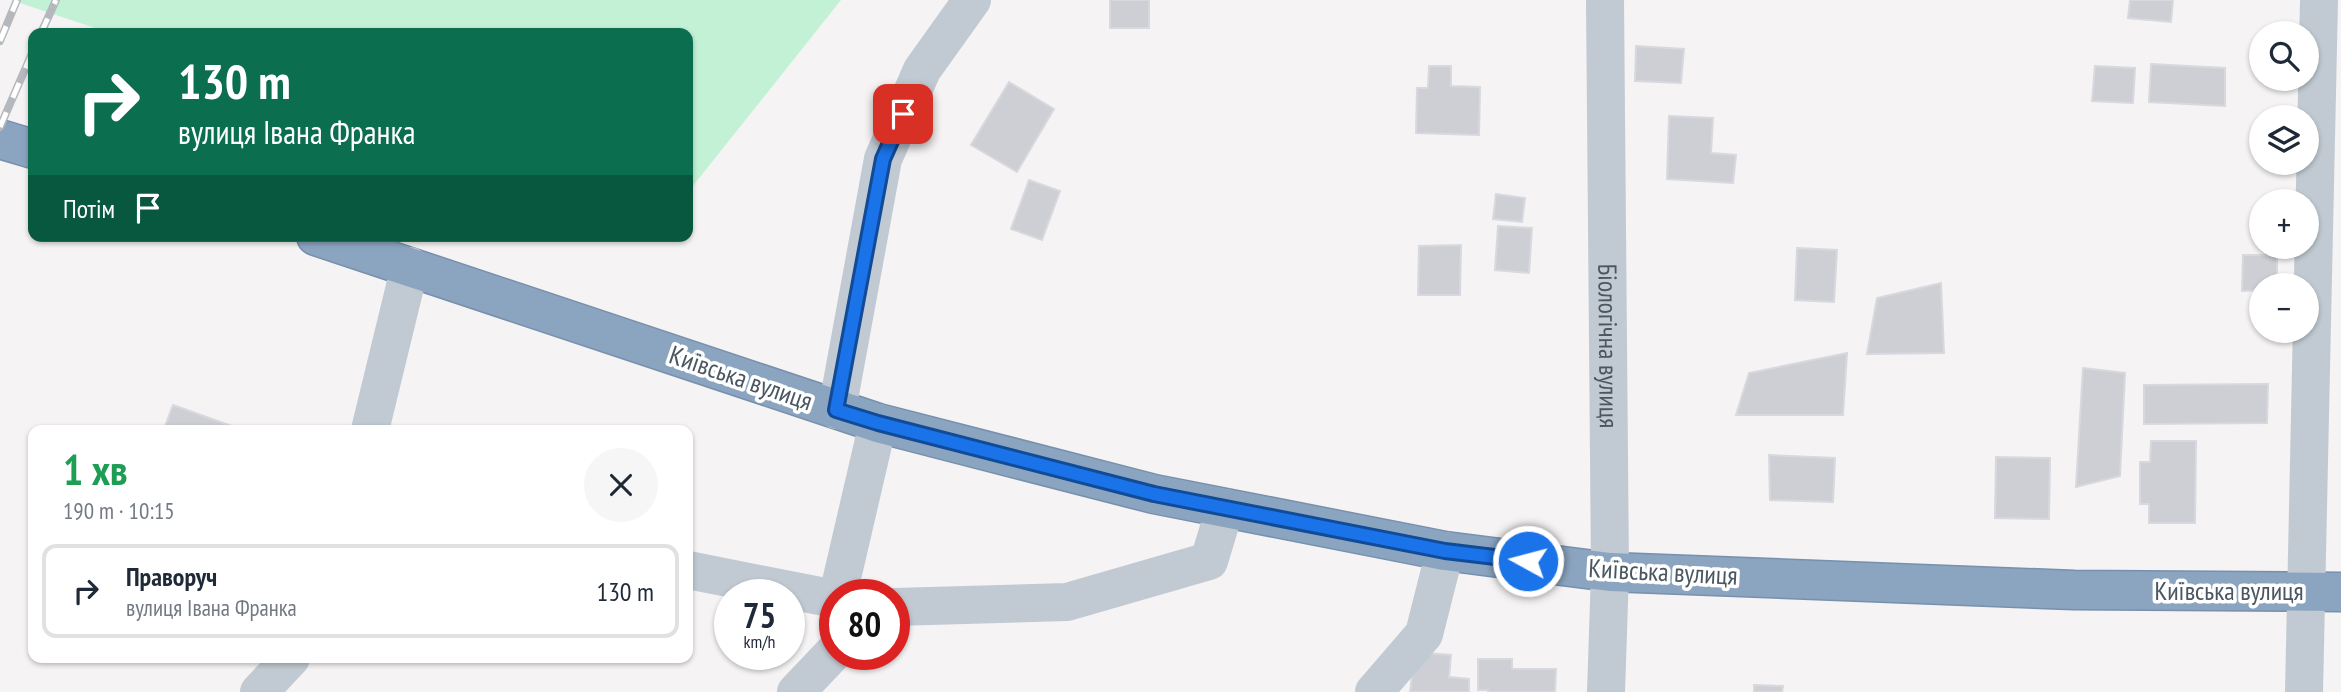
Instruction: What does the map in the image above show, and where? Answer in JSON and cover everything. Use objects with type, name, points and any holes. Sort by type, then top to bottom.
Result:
[{"type":"highway","points":[[0,139],[28,147]]},
{"type":"highway","name":"Київська вулиця","points":[[335,242],[878,423],[1154,494],[1445,551],[1610,572],[2074,590],[2323,592]]},
{"type":"street","points":[[836,410],[883,159],[922,70],[972,0]]},
{"type":"street","name":"Біологічна вулиця","points":[[1605,0],[1610,572],[1606,692]]},
{"type":"street","points":[[2304,692],[2323,592],[2319,0]]},
{"type":"street","points":[[371,425],[410,266]]},
{"type":"street","points":[[842,579],[878,423]]},
{"type":"street","points":[[910,607],[1067,602],[1209,561],[1225,508]]},
{"type":"street","points":[[1374,692],[1424,634],[1445,551]]},
{"type":"street","points":[[693,571],[819,596]]},
{"type":"street","points":[[259,692],[286,663]]},
{"type":"street","points":[[796,692],[819,668]]},
{"type":"green space","points":[[11,0],[841,0],[693,186],[693,28],[95,28]]},
{"type":"building","points":[[1110,0],[1149,0],[1149,28],[1110,28]]},
{"type":"building","points":[[2130,0],[2173,0],[2171,22],[2128,18]]},
{"type":"building","points":[[1636,46],[1684,49],[1681,83],[1635,81]]},
{"type":"building","points":[[2151,64],[2225,68],[2225,106],[2149,102]]},
{"type":"building","points":[[1429,66],[1451,66],[1451,86],[1480,87],[1479,135],[1416,133],[1417,88],[1428,88]]},
{"type":"building","points":[[2095,66],[2135,68],[2133,103],[2092,101]]},
{"type":"building","points":[[1009,82],[1054,109],[1017,172],[971,145]]},
{"type":"building","points":[[1669,116],[1713,118],[1711,153],[1736,155],[1733,183],[1667,179]]},
{"type":"building","points":[[1029,180],[1060,191],[1042,240],[1011,229]]},
{"type":"building","points":[[1496,194],[1525,198],[1522,222],[1493,219]]},
{"type":"building","points":[[1498,226],[1532,228],[1529,273],[1495,270]]},
{"type":"building","points":[[1461,245],[1460,295],[1418,295],[1419,246]]},
{"type":"building","points":[[1797,248],[1837,250],[1834,302],[1795,300]]},
{"type":"building","points":[[2243,255],[2249,255],[2249,259],[2277,259],[2277,273],[2249,273],[2249,291],[2242,291]]},
{"type":"building","points":[[1941,283],[1944,353],[1867,354],[1877,298]]},
{"type":"building","points":[[1847,353],[1843,415],[1736,415],[1749,373]]},
{"type":"building","points":[[2083,368],[2125,373],[2120,476],[2076,487]]},
{"type":"building","points":[[2268,384],[2267,423],[2144,424],[2144,385]]},
{"type":"building","points":[[173,405],[229,425],[166,425]]},
{"type":"building","points":[[2151,441],[2196,441],[2195,523],[2149,523],[2149,504],[2140,504],[2140,462],[2150,462]]},
{"type":"building","points":[[1769,455],[1835,458],[1833,502],[1770,500]]},
{"type":"building","points":[[1996,457],[2050,458],[2049,519],[1995,518]]},
{"type":"building","points":[[1415,652],[1451,655],[1449,677],[1469,679],[1469,692],[1410,692]]},
{"type":"building","points":[[1478,659],[1512,659],[1512,669],[1556,669],[1555,692],[1478,690]]},
{"type":"building","points":[[1754,685],[1783,686],[1782,692],[1754,692]]},
{"type":"railway","points":[[0,41],[17,0]]},
{"type":"railway","points":[[43,28],[56,0]]},
{"type":"railway","points":[[0,127],[28,63]]},
{"type":"route","points":[[903,114],[883,159],[836,410],[1154,494],[1445,551],[1528,561]]}]
